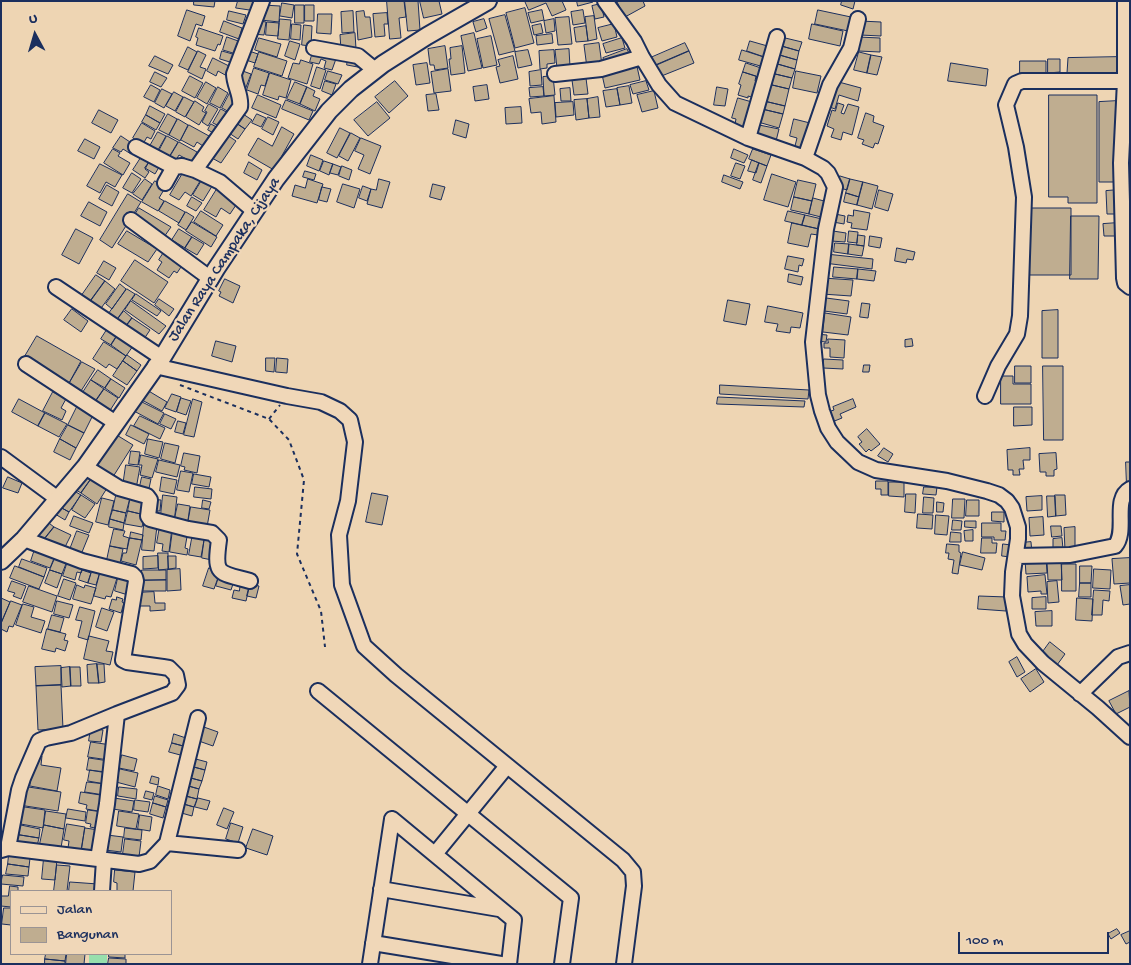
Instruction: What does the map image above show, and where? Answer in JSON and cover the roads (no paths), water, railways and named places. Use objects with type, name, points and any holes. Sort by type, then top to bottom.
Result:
[{"type":"main road","name":"Jalan Raya Campaka, Cijaya","points":[[2,559],[24,539],[85,467],[158,362],[254,211],[289,161],[329,111],[351,89],[375,70],[427,36],[488,1]]},
{"type":"street","points":[[195,170],[240,107],[240,98],[234,74],[262,1]]},
{"type":"street","points":[[605,1],[634,41],[659,85],[675,104],[748,138],[805,158],[828,173],[835,187],[826,229],[813,342],[818,395],[828,428],[849,455],[858,462],[876,470],[987,490],[1007,501],[1016,518],[1018,539],[1013,572],[1012,596],[1019,634],[1025,644],[1043,663],[1130,737]]},
{"type":"street","points":[[1125,1],[1125,81],[1121,163],[1124,278],[1125,283],[1130,287]]},
{"type":"street","points":[[805,158],[830,85],[851,48],[858,19]]},
{"type":"street","points":[[748,138],[777,37]]},
{"type":"street","points":[[314,48],[358,56],[375,70]]},
{"type":"street","points":[[554,74],[601,69],[642,56]]},
{"type":"street","points":[[985,396],[998,366],[1017,334],[1020,316],[1024,196],[1016,147],[1006,105],[1008,99],[1015,84],[1022,81],[1125,81]]},
{"type":"street","points":[[136,147],[174,167],[182,166],[195,170],[220,182],[254,211]]},
{"type":"street","points":[[165,183],[174,167]]},
{"type":"street","points":[[131,220],[211,279]]},
{"type":"street","points":[[56,287],[158,362],[287,396],[320,402],[340,410],[350,420],[355,442],[348,501],[339,535],[339,557],[342,585],[364,646],[396,675],[623,860],[633,872],[634,886],[624,964]]},
{"type":"street","points":[[26,364],[116,423]]},
{"type":"street","points":[[1,457],[58,499]]},
{"type":"street","points":[[85,467],[119,488],[147,496],[150,500],[148,516],[150,519],[212,533],[218,540],[217,567],[224,574],[250,581]]},
{"type":"street","points":[[1016,556],[1070,555],[1115,546],[1119,540],[1126,507],[1123,495],[1130,489]]},
{"type":"street","points":[[24,539],[82,561],[132,574],[136,581],[123,660],[168,668],[176,675],[178,685],[172,693],[66,735],[39,741],[19,790],[5,849],[139,864],[147,863],[167,843],[198,718]]},
{"type":"street","points":[[1080,694],[1118,658],[1130,653]]},
{"type":"street","points":[[318,691],[571,898],[562,964]]},
{"type":"street","points":[[102,890],[101,859],[117,714]]},
{"type":"street","points":[[435,854],[507,766]]},
{"type":"street","points":[[370,964],[392,819],[514,920],[509,964]]},
{"type":"street","points":[[167,843],[238,850]]},
{"type":"street","points":[[381,889],[500,909]]},
{"type":"street","points":[[373,944],[501,964]]}]
